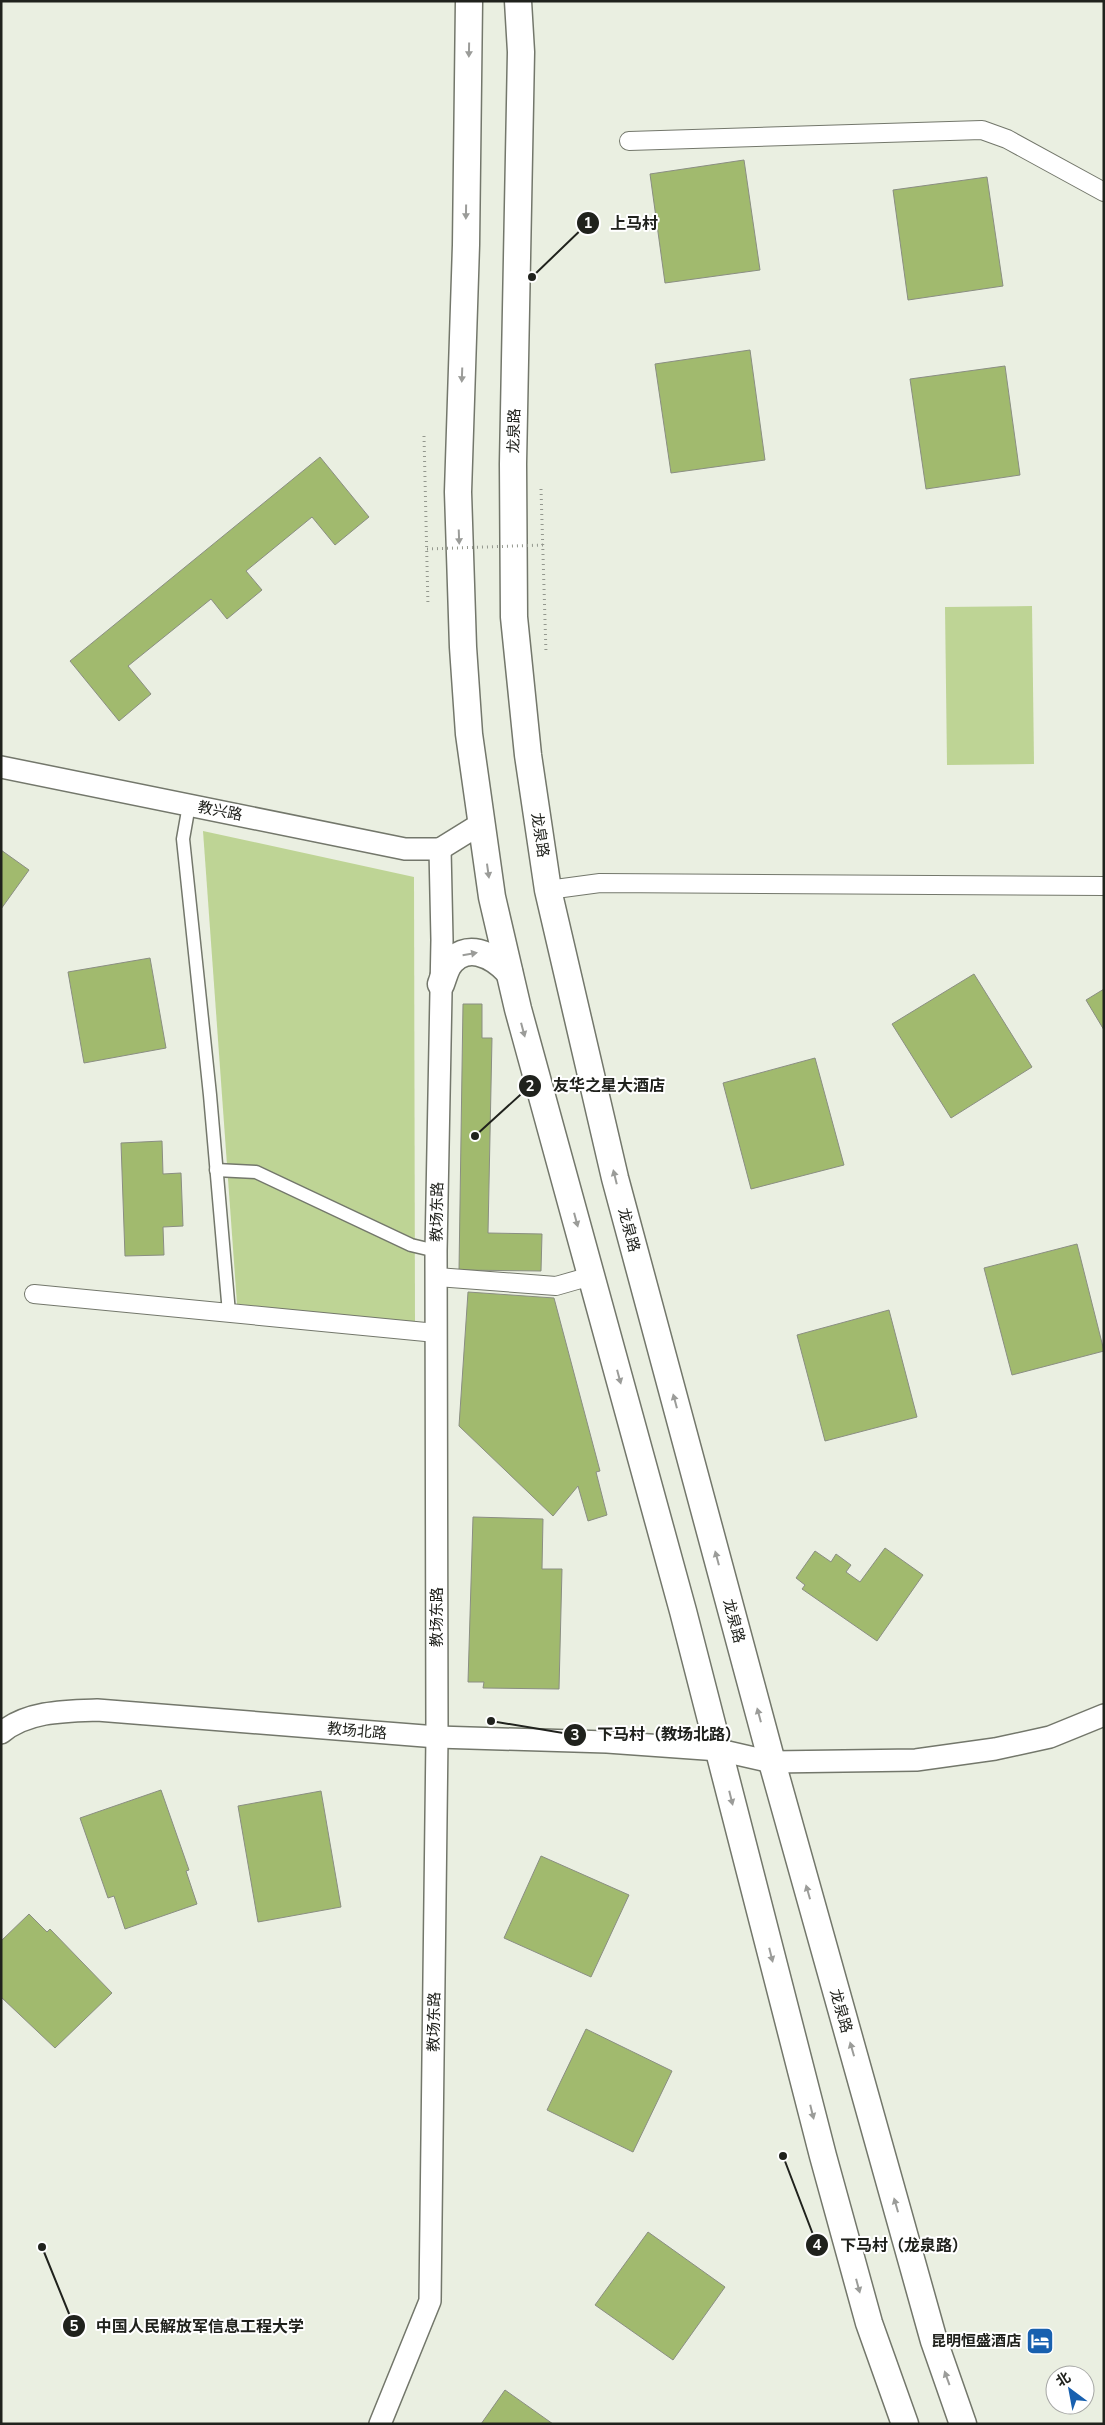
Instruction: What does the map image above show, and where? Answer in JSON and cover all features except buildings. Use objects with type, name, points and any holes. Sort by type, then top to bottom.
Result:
[{"type":"main road","points":[[469,1],[466,244],[458,492],[463,647],[468,724],[492,896],[509,972],[686,1620],[823,2156],[868,2323],[905,2424]]},
{"type":"main road","name":"龙泉路","points":[[518,1],[521,52],[513,464],[514,617],[528,756],[548,890],[615,1178],[772,1762],[931,2332],[963,2424]]},
{"type":"main road","points":[[441,984],[448,966],[464,955],[474,952],[490,955],[509,972]]},
{"type":"street","points":[[629,141],[982,130],[1007,139],[1104,192]]},
{"type":"street","name":"教兴路","points":[[1,767],[405,849],[440,849]]},
{"type":"street","points":[[189,805],[183,839],[229,1313]]},
{"type":"street","points":[[440,849],[482,823]]},
{"type":"street","name":"教场东路","points":[[380,2424],[430,2301],[437,1737],[436,1251],[441,984],[440,849]]},
{"type":"street","points":[[548,890],[600,883],[1104,886]]},
{"type":"street","points":[[216,1170],[256,1172],[412,1245],[436,1251]]},
{"type":"street","points":[[436,1278],[556,1286],[591,1276]]},
{"type":"street","points":[[34,1294],[436,1333]]},
{"type":"street","name":"教场北路","points":[[1,1733],[10,1726],[53,1711],[98,1710],[437,1737],[607,1742],[719,1750],[772,1762],[916,1760],[995,1749],[1050,1737],[1104,1715]]},
{"type":"path","points":[[424,436],[428,606]]},
{"type":"path","points":[[542,488],[546,653]]},
{"type":"path","points":[[427,549],[543,545]]},
{"type":"green space","points":[[1032,606],[1034,764],[947,765],[945,607]]},
{"type":"green space","points":[[203,831],[414,877],[415,1323],[237,1304]]},
{"type":"place","name":"上马村","points":[[532,277]]},
{"type":"place","name":"友华之星大酒店","points":[[475,1136]]},
{"type":"place","name":"下马村（教场北路）","points":[[491,1721]]},
{"type":"place","name":"下马村（龙泉路）","points":[[783,2156]]},
{"type":"place","name":"中国人民解放军信息工程大学","points":[[42,2247]]},
{"type":"place","name":"昆明恒盛酒店","points":[[1040,2341]]}]
